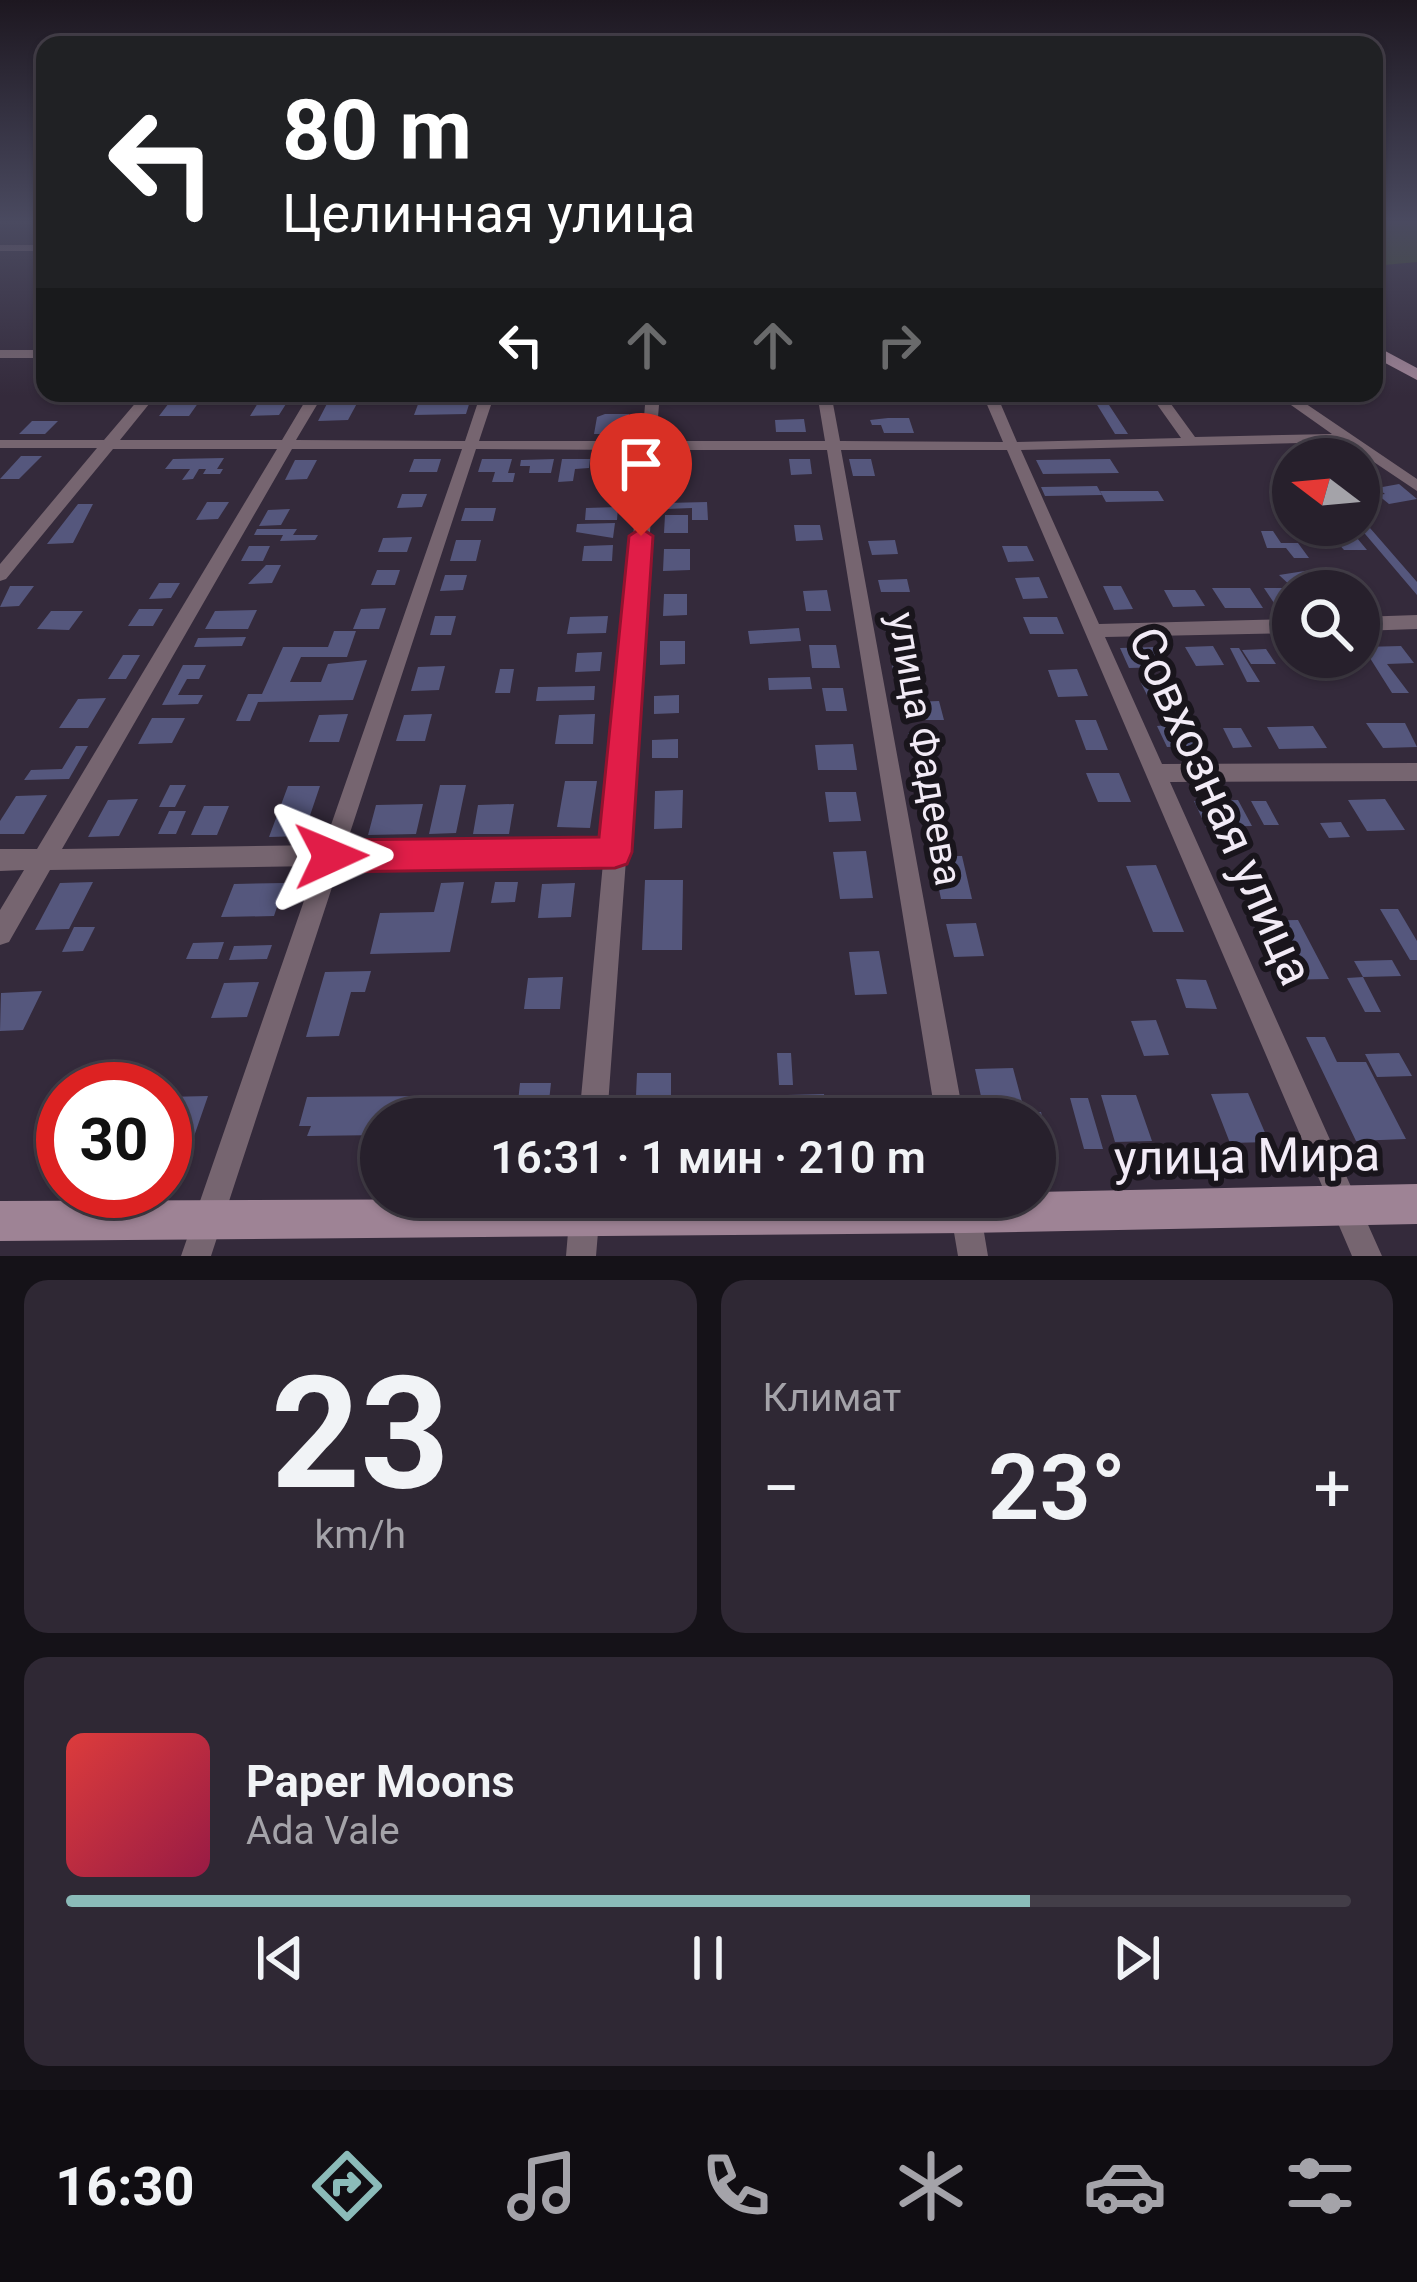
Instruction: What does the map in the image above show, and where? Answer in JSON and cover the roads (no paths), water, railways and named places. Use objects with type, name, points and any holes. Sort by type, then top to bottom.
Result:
[{"type":"main road","points":[[1383,355],[1417,375]]},
{"type":"main road","name":"улица Мира","points":[[1056,1205],[1417,1204]]},
{"type":"main road","name":"улица Мира","points":[[0,1221],[202,1238],[690,1218]]},
{"type":"street","points":[[0,353],[36,354]]},
{"type":"street","points":[[3,568],[143,402]]},
{"type":"street","points":[[0,933],[312,402]]},
{"type":"street","points":[[202,1238],[485,402]]},
{"type":"street","points":[[595,1098],[651,402]]},
{"type":"street","name":"улица Фадеева","points":[[826,402],[946,1098]]},
{"type":"street","name":"Совхозная улица","points":[[993,402],[1367,1256]]},
{"type":"street","points":[[1162,402],[1191,442]]},
{"type":"street","points":[[1294,402],[1345,438]]},
{"type":"street","points":[[0,444],[1012,446],[1272,440]]},
{"type":"street","points":[[1380,461],[1417,486]]},
{"type":"street","points":[[1380,623],[1417,622]]},
{"type":"street","points":[[1095,631],[1272,627]]},
{"type":"street","points":[[1158,773],[1417,772]]},
{"type":"street","points":[[0,860],[615,852]]},
{"type":"street","points":[[966,1218],[973,1256]]}]
